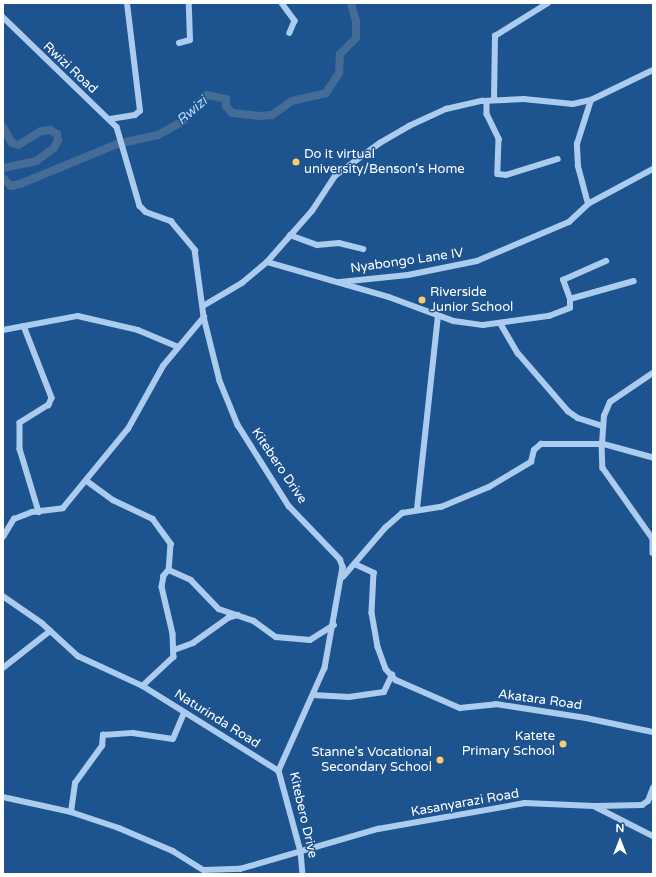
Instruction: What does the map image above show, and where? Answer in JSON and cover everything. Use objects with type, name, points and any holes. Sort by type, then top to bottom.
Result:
[{"type":"street","points":[[110,119],[135,116],[140,110],[127,3]]},
{"type":"street","points":[[179,44],[190,40],[189,3]]},
{"type":"street","points":[[282,3],[295,21],[290,33]]},
{"type":"street","points":[[494,100],[495,36],[548,3]]},
{"type":"street","name":"Rwizi Road","points":[[3,17],[110,119],[120,135]]},
{"type":"street","points":[[203,306],[242,283],[267,262],[317,206],[329,183],[380,143],[435,112],[494,100],[524,98],[569,104],[591,100],[653,70]]},
{"type":"street","points":[[588,204],[578,166],[577,144],[591,100]]},
{"type":"street","points":[[488,101],[487,114],[499,139],[498,174],[506,175],[558,160]]},
{"type":"street","name":"Kitebero Drive","points":[[120,135],[122,149],[140,206],[146,212],[171,222],[194,250],[204,317],[220,381],[238,425],[289,506],[340,558],[343,577],[325,668],[280,771],[302,852],[303,874]]},
{"type":"street","name":"Nyabongo Lane IV","points":[[332,282],[389,277],[467,265],[569,222],[588,204],[653,169]]},
{"type":"street","points":[[290,235],[316,245],[339,243],[363,249]]},
{"type":"street","points":[[267,262],[332,282],[383,295],[438,316],[466,324],[501,324],[571,307],[570,299],[563,280],[606,261]]},
{"type":"street","points":[[570,299],[634,281]]},
{"type":"street","points":[[417,510],[438,316]]},
{"type":"street","points":[[3,330],[64,317],[94,317],[138,330],[176,346]]},
{"type":"street","points":[[3,537],[14,519],[63,508],[128,430],[156,378],[176,346],[204,317]]},
{"type":"street","points":[[501,324],[518,353],[568,412],[578,418],[602,426]]},
{"type":"street","points":[[24,326],[52,398],[49,405],[20,423],[20,449],[40,512]]},
{"type":"street","points":[[653,373],[610,402],[602,426],[603,468],[653,540],[653,553]]},
{"type":"street","points":[[343,577],[393,519],[417,510],[450,504],[489,487],[531,462],[534,450],[541,444],[602,444],[653,458]]},
{"type":"street","points":[[87,481],[114,500],[154,519],[170,544],[169,570],[164,576],[162,587],[170,614],[174,650],[171,662],[143,686]]},
{"type":"street","name":"Akatara Road","points":[[355,564],[374,573],[372,613],[381,660],[392,675],[412,688],[460,708],[496,704],[586,718],[653,732]]},
{"type":"street","points":[[169,570],[191,580],[219,609],[240,615],[276,637],[293,640],[310,640],[334,624]]},
{"type":"street","name":"Naturinda Road","points":[[3,596],[20,605],[78,656],[143,686],[184,713],[280,771]]},
{"type":"street","points":[[174,650],[193,643],[228,618],[240,615]]},
{"type":"street","points":[[3,668],[50,631]]},
{"type":"street","points":[[313,695],[349,698],[384,692],[392,675]]},
{"type":"street","points":[[71,812],[75,783],[102,746],[103,736],[133,733],[173,739],[184,713]]},
{"type":"street","points":[[594,806],[642,805],[648,801],[653,788]]},
{"type":"street","points":[[3,797],[71,812],[160,844],[206,872]]},
{"type":"street","name":"Kasanyarazi Road","points":[[206,872],[240,869],[378,829],[494,807],[558,803],[594,806],[653,836]]},
{"type":"waterway","name":"Rwizi","points":[[3,178],[11,186],[20,184],[117,144],[158,135],[183,121],[207,95],[226,99],[226,106],[232,113],[260,116],[272,115],[292,101],[326,93],[339,73],[340,54],[356,38],[356,21],[351,3]]},
{"type":"waterway","name":"Rwizi","points":[[3,127],[12,143],[18,145],[41,131],[50,130],[57,134],[58,140],[54,148],[36,161],[3,168]]},
{"type":"place","name":"Do it virtual university/Benson's Home","points":[[296,162]]},
{"type":"place","name":"Riverside Junior School","points":[[422,300]]},
{"type":"place","name":"Katete Primary School","points":[[563,744]]},
{"type":"place","name":"Stanne's Vocational Secondary School","points":[[440,760]]}]
